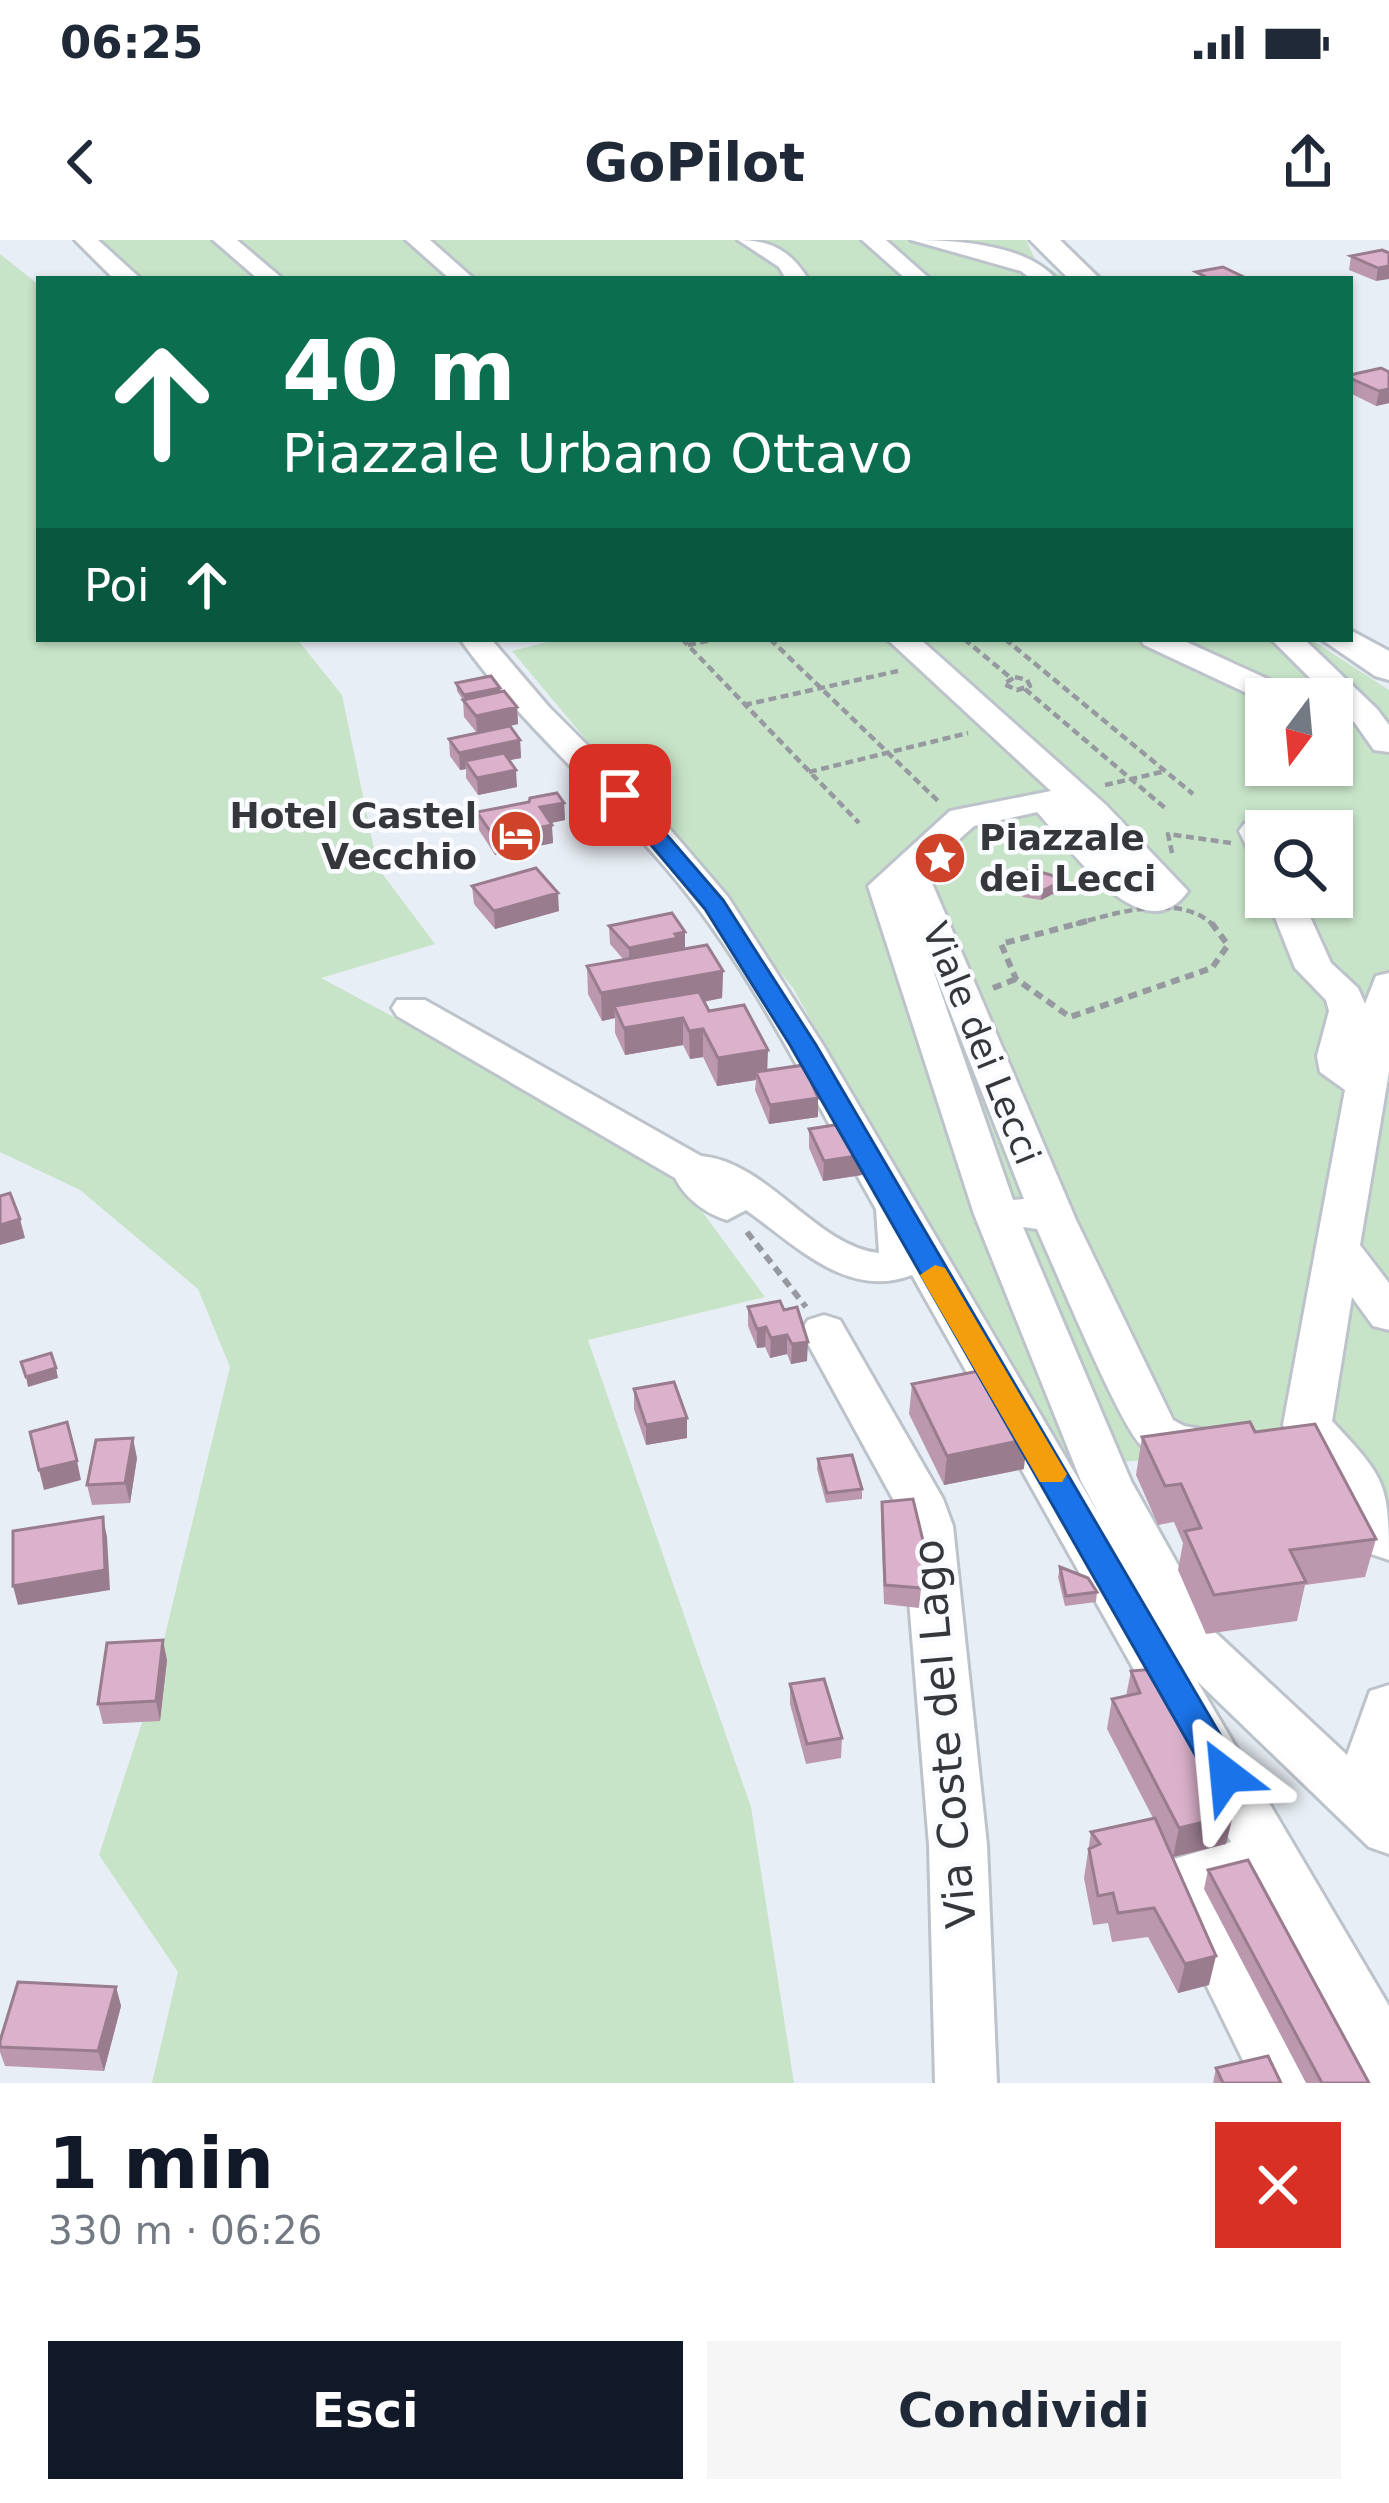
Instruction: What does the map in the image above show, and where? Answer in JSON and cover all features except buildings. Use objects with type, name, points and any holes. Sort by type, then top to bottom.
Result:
[{"type":"main road","points":[[1040,262],[1078,276]]},
{"type":"main road","points":[[1346,642],[1389,668]]},
{"type":"street","points":[[86,240],[125,276]]},
{"type":"street","points":[[224,240],[268,276]]},
{"type":"street","points":[[417,240],[459,276]]},
{"type":"street","points":[[749,240],[788,263],[795,276]]},
{"type":"street","points":[[873,240],[915,276]]},
{"type":"street","points":[[922,240],[1040,262]]},
{"type":"street","points":[[1012,240],[1040,262]]},
{"type":"street","points":[[478,642],[538,714],[650,827],[715,905],[803,1045],[1381,2040]]},
{"type":"street","points":[[1162,642],[1245,680]]},
{"type":"street","points":[[1290,642],[1313,661],[1388,744]]},
{"type":"street","points":[[896,877],[962,818],[1045,800],[1133,895],[1159,901],[1170,891],[1129,846],[903,654]]},
{"type":"street","points":[[1353,728],[1388,744]]},
{"type":"street","name":"Viale dei Lecci","points":[[1307,1425],[1220,1446],[1174,1443],[1155,1431],[1054,1220],[916,880],[896,877],[996,1214],[1106,1481],[1197,1648],[1375,1815]]},
{"type":"street","points":[[1292,918],[1314,968],[1344,996],[1348,1011],[1337,1056],[1340,1072],[1366,1085]]},
{"type":"street","points":[[1389,984],[1366,1085],[1307,1425],[1350,1472],[1389,1541]]},
{"type":"street","points":[[411,1008],[481,1043],[589,1113],[695,1171],[704,1169],[747,1193],[829,1252],[872,1265],[894,1267],[903,1262],[893,1228],[896,1207]]},
{"type":"street","points":[[695,1171],[697,1181],[727,1206]]},
{"type":"street","points":[[996,1214],[1036,1213],[1054,1220]]},
{"type":"street","points":[[1340,1249],[1389,1315]]},
{"type":"street","name":"Via Coste del Lago","points":[[824,1331],[918,1499],[928,1526],[958,1845],[966,2083]]},
{"type":"street","points":[[1375,1815],[1389,1707]]},
{"type":"street","points":[[1271,1855],[1184,1880],[1286,2083]]},
{"type":"path","points":[[685,642],[860,823]]},
{"type":"path","points":[[688,645],[702,642]]},
{"type":"path","points":[[773,642],[941,803]]},
{"type":"path","points":[[968,642],[1010,677],[1028,680],[1030,686],[1025,689]]},
{"type":"path","points":[[1009,642],[1193,794]]},
{"type":"path","points":[[744,705],[820,688],[903,654]]},
{"type":"path","points":[[1010,677],[1004,680],[1005,686],[1025,689],[1165,808]]},
{"type":"path","points":[[808,772],[973,732]]},
{"type":"path","points":[[1099,787],[1166,772]]},
{"type":"path","points":[[1174,867],[1168,834],[1245,842]]},
{"type":"path","points":[[397,856],[428,866],[472,859]]},
{"type":"path","points":[[1172,909],[1208,919],[1228,946],[1212,968],[1070,1017],[1016,979],[1001,944],[1126,910],[1172,909]]},
{"type":"path","points":[[986,998],[994,996],[992,986],[1016,979]]},
{"type":"path","points":[[727,1206],[824,1331]]},
{"type":"green space","points":[[101,240],[1026,240],[1035,259],[1061,276],[142,276],[127,272]]},
{"type":"green space","points":[[0,254],[36,283],[36,642],[299,642],[342,695],[378,868],[435,944],[321,978],[667,1164],[765,1297],[588,1340],[751,1807],[794,2083],[152,2083],[178,1972],[99,1855],[149,1701],[230,1367],[198,1289],[80,1190],[0,1152]]},
{"type":"green space","points":[[547,642],[1315,642],[1389,690],[1389,1515],[1349,1444],[1058,1467],[793,988],[512,651]]},
{"type":"slow traffic","points":[[935,1275],[1051,1474]]},
{"type":"place","name":"Hotel Castel Vecchio","points":[[516,836]]},
{"type":"place","name":"Piazzale dei Lecci","points":[[940,858]]},
{"type":"route","points":[[620,795],[715,905],[803,1045],[1226,1775]]}]
